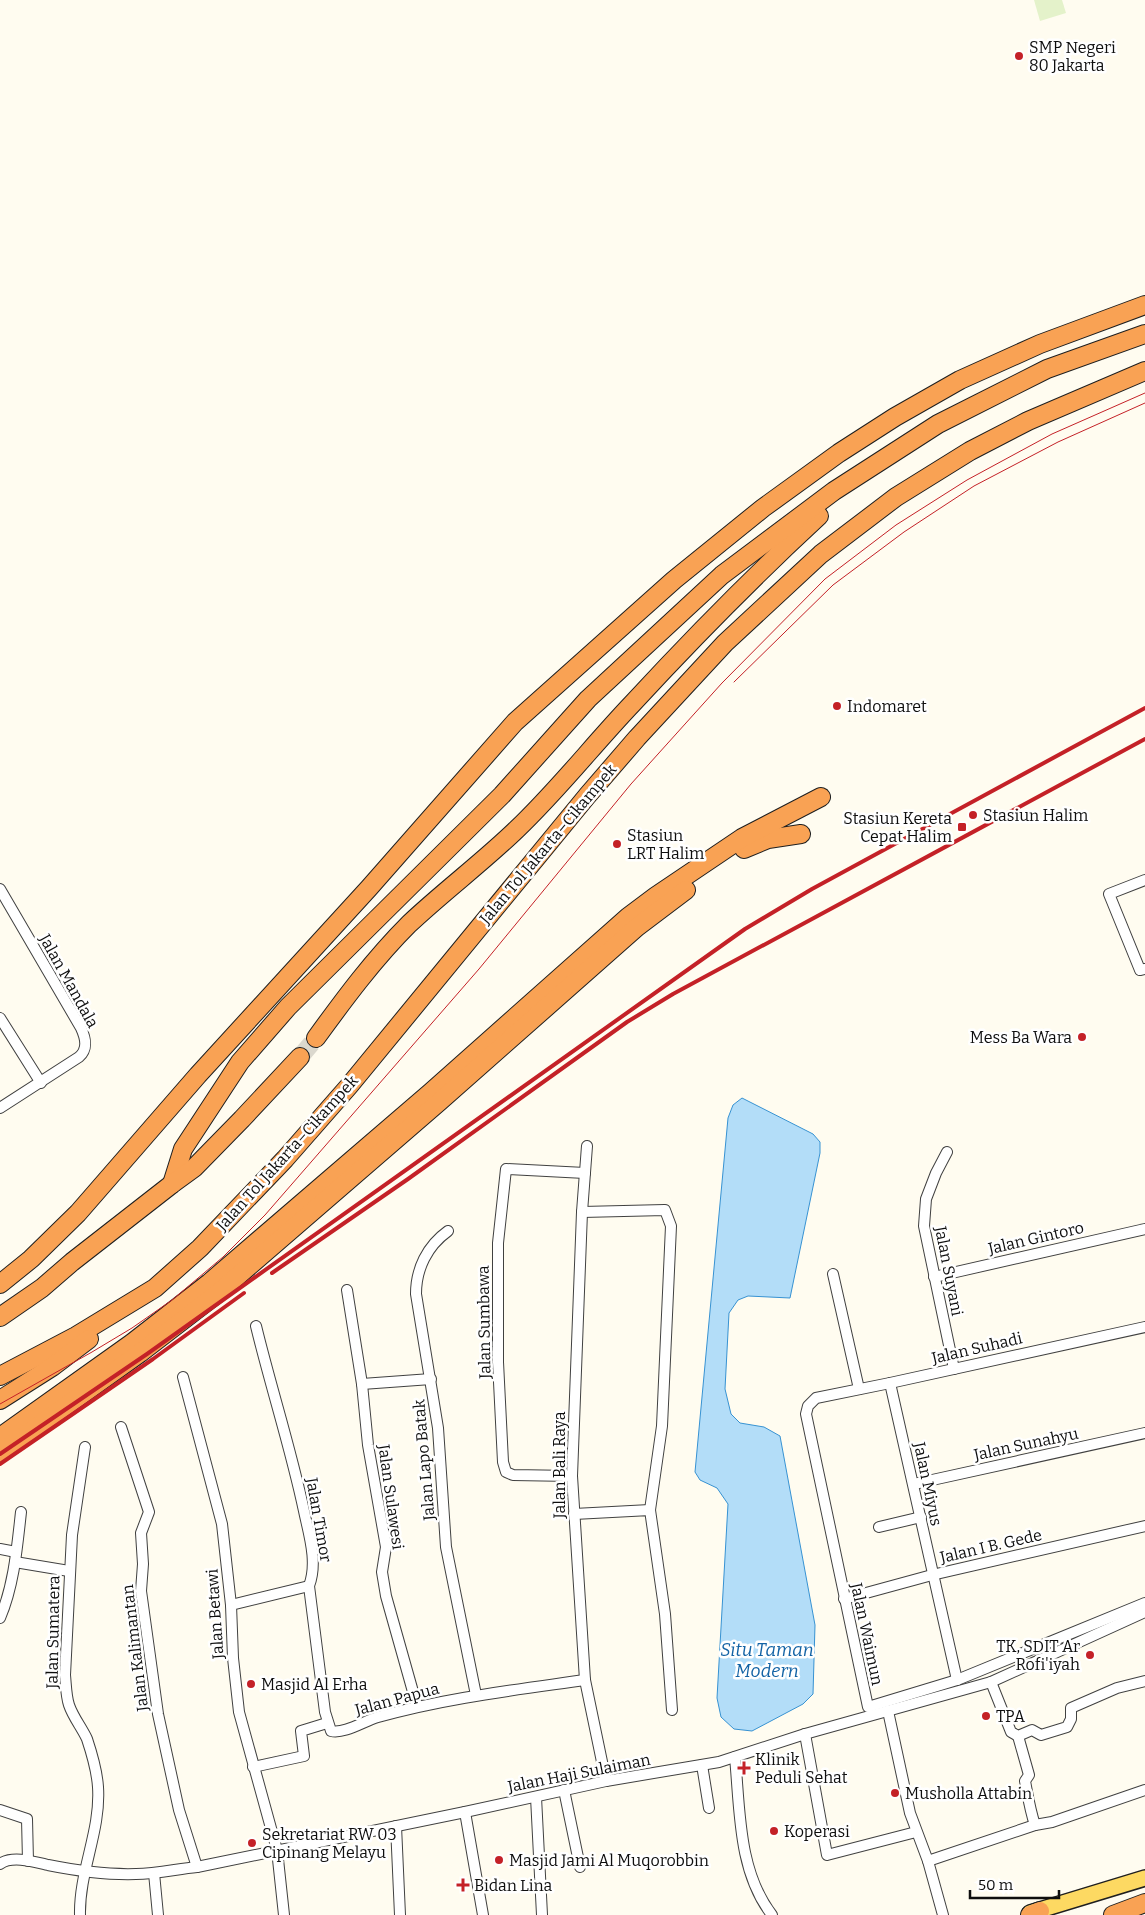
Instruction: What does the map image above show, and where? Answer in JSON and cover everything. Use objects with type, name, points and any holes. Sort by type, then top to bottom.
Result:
[{"type":"highway","points":[[0,1284],[31,1259],[78,1213],[152,1127],[370,888],[515,722],[674,580],[763,508],[839,452],[894,417],[960,380],[1040,344],[1145,305]]},
{"type":"highway","name":"Jalan Tol Jakarta–Cikampek","points":[[172,1184],[183,1149],[240,1062],[288,1007],[502,795],[588,699],[722,576],[834,491],[938,424],[1047,368],[1145,334]]},
{"type":"highway","name":"Jalan Tol Jakarta–Cikampek","points":[[0,1376],[76,1336],[148,1292],[200,1248],[285,1159],[349,1086],[637,738],[725,642],[835,542],[896,497],[970,451],[1019,425],[1114,383],[1145,373]]},
{"type":"highway","name":"Jalan Tol Jakarta–Cikampek","points":[[316,1038],[366,971],[409,925],[461,877],[517,830],[632,704],[781,551],[839,497],[854,479]]},
{"type":"highway","points":[[0,1437],[132,1343],[209,1283],[431,1092],[628,917],[742,838],[821,797]]},
{"type":"highway","points":[[0,1453],[140,1353],[218,1293],[447,1095],[637,927],[669,902],[746,847],[768,839],[801,834]]},
{"type":"highway","points":[[0,1317],[42,1288],[72,1262],[194,1168],[242,1120],[300,1057]]},
{"type":"highway","points":[[0,1400],[52,1367],[148,1292]]},
{"type":"highway","points":[[1113,1915],[1145,1903]]},
{"type":"main road","points":[[1031,1914],[1145,1878]]},
{"type":"street","points":[[1145,880],[1109,894],[1140,970],[1145,969]]},
{"type":"street","name":"Jalan Mandala","points":[[0,889],[81,1028],[85,1041],[84,1053],[79,1057],[0,1108]]},
{"type":"street","points":[[0,1018],[41,1083]]},
{"type":"street","name":"Jalan Bali Raya","points":[[587,1146],[582,1212],[572,1476],[584,1680],[606,1781]]},
{"type":"street","name":"Jalan Suyani","points":[[947,1152],[932,1182],[926,1199],[924,1213],[926,1240],[954,1369]]},
{"type":"street","name":"Jalan Sumbawa","points":[[572,1476],[506,1472],[503,1462],[498,1362],[498,1243],[506,1169],[585,1173]]},
{"type":"street","points":[[582,1212],[665,1210],[671,1226],[662,1426],[650,1510],[665,1614],[672,1710]]},
{"type":"street","name":"Jalan Gintoro","points":[[934,1276],[1145,1229]]},
{"type":"street","name":"Jalan Lapo Batak","points":[[448,1232],[438,1238],[421,1263],[416,1280],[416,1294],[438,1428],[446,1547],[476,1696]]},
{"type":"street","points":[[833,1274],[859,1389]]},
{"type":"street","name":"Jalan Sulawesi","points":[[347,1290],[362,1384],[368,1445],[386,1547],[382,1572],[384,1588],[417,1706]]},
{"type":"street","name":"Jalan Timor","points":[[256,1326],[295,1470],[311,1547],[313,1569],[309,1586],[327,1723]]},
{"type":"street","name":"Jalan Suhadi","points":[[816,1398],[1145,1327]]},
{"type":"street","name":"Jalan Betawi","points":[[184,1377],[222,1524],[232,1605],[233,1658],[239,1712],[277,1850],[284,1915]]},
{"type":"street","points":[[362,1384],[431,1379]]},
{"type":"street","name":"Jalan Miyus","points":[[890,1383],[914,1484],[932,1576],[957,1680]]},
{"type":"street","name":"Jalan Waimun","points":[[816,1398],[808,1406],[806,1414],[868,1707],[957,1680],[1145,1603]]},
{"type":"street","name":"Jalan Kalimantan","points":[[121,1427],[148,1512],[141,1533],[143,1564],[141,1591],[158,1714],[179,1810],[197,1866]]},
{"type":"street","name":"Jalan Sunahyu","points":[[914,1484],[1145,1433]]},
{"type":"street","name":"Jalan Sumatera","points":[[80,1915],[84,1872],[95,1833],[98,1787],[87,1740],[67,1698],[66,1675],[69,1571],[76,1504],[85,1447]]},
{"type":"street","points":[[574,1514],[650,1510]]},
{"type":"street","points":[[0,1618],[16,1557],[21,1512]]},
{"type":"street","points":[[879,1527],[920,1517]]},
{"type":"street","name":"Jalan I B. Gede","points":[[844,1599],[932,1576],[1145,1526]]},
{"type":"street","points":[[0,1549],[16,1557],[69,1571]]},
{"type":"street","points":[[232,1605],[309,1586]]},
{"type":"street","name":"Jalan Haji Sulaiman","points":[[2,1861],[28,1860],[84,1872],[154,1873],[465,1812],[606,1781],[702,1765],[990,1682],[1145,1612]]},
{"type":"street","name":"Jalan Papua","points":[[327,1723],[331,1730],[337,1732],[417,1706],[584,1680]]},
{"type":"street","points":[[1018,1736],[1032,1730],[1041,1735],[1067,1727],[1071,1708],[1117,1688],[1145,1681]]},
{"type":"street","points":[[990,1682],[1011,1732],[1018,1736],[1029,1775],[1025,1781],[1029,1798],[1028,1804],[1035,1825]]},
{"type":"street","points":[[888,1710],[910,1814],[928,1861],[943,1915]]},
{"type":"street","points":[[253,1767],[304,1756],[301,1731],[327,1723]]},
{"type":"street","points":[[805,1734],[827,1855],[916,1832]]},
{"type":"street","points":[[735,1757],[744,1854],[759,1896],[772,1915]]},
{"type":"street","points":[[702,1765],[709,1808]]},
{"type":"street","points":[[564,1790],[580,1867]]},
{"type":"street","points":[[928,1861],[1145,1790]]},
{"type":"street","points":[[536,1797],[542,1915]]},
{"type":"street","points":[[0,1810],[27,1819],[28,1860]]},
{"type":"street","points":[[465,1812],[483,1915]]},
{"type":"street","points":[[396,1826],[400,1915]]},
{"type":"street","points":[[154,1873],[158,1915]]},
{"type":"green space","points":[[1034,0],[1062,0],[1066,13],[1040,21]]},
{"type":"water","name":"Situ Taman Modern","points":[[742,1098],[813,1134],[820,1142],[820,1153],[790,1298],[748,1296],[738,1300],[729,1313],[725,1389],[731,1414],[740,1423],[764,1427],[780,1436],[815,1625],[813,1694],[803,1704],[752,1731],[734,1729],[721,1717],[717,1698],[728,1504],[717,1488],[700,1480],[695,1472],[728,1118],[733,1105]]},
{"type":"tunnel","points":[[300,1057],[316,1038]]},
{"type":"tram line","points":[[0,1404],[132,1328],[172,1300],[223,1257],[265,1215],[479,969],[631,784],[722,683],[825,579],[896,525],[967,480],[1052,434],[1145,393]]},
{"type":"tram line","points":[[734,682],[833,585],[904,532],[974,486],[1058,442],[1145,403]]},
{"type":"railway","points":[[0,1454],[147,1354],[745,929],[812,889],[1145,708]]},
{"type":"railway","points":[[272,1273],[408,1179],[627,1022],[673,994],[1145,739]]},
{"type":"railway","points":[[0,1464],[153,1359],[244,1293]]},
{"type":"place","name":"SMP Negeri 80 Jakarta","points":[[1019,56]]},
{"type":"place","name":"Indomaret","points":[[837,706]]},
{"type":"place","name":"Stasiun Halim","points":[[973,815]]},
{"type":"place","name":"Stasiun Kereta Cepat Halim","points":[[962,827]]},
{"type":"place","name":"Stasiun LRT Halim","points":[[617,844]]},
{"type":"place","name":"Mess Ba Wara","points":[[1082,1037]]},
{"type":"place","name":"TK, SDIT Ar Rofi'iyah","points":[[1090,1655]]},
{"type":"place","name":"Masjid Al Erha","points":[[251,1684]]},
{"type":"place","name":"TPA","points":[[986,1716]]},
{"type":"place","name":"Klinik Peduli Sehat","points":[[744,1768]]},
{"type":"place","name":"Musholla Attabin","points":[[895,1793]]},
{"type":"place","name":"Koperasi","points":[[774,1831]]},
{"type":"place","name":"Sekretariat RW 03 Cipinang Melayu","points":[[252,1843]]},
{"type":"place","name":"Masjid Jami Al Muqorobbin","points":[[499,1860]]},
{"type":"place","name":"Bidan Lina","points":[[463,1885]]}]
